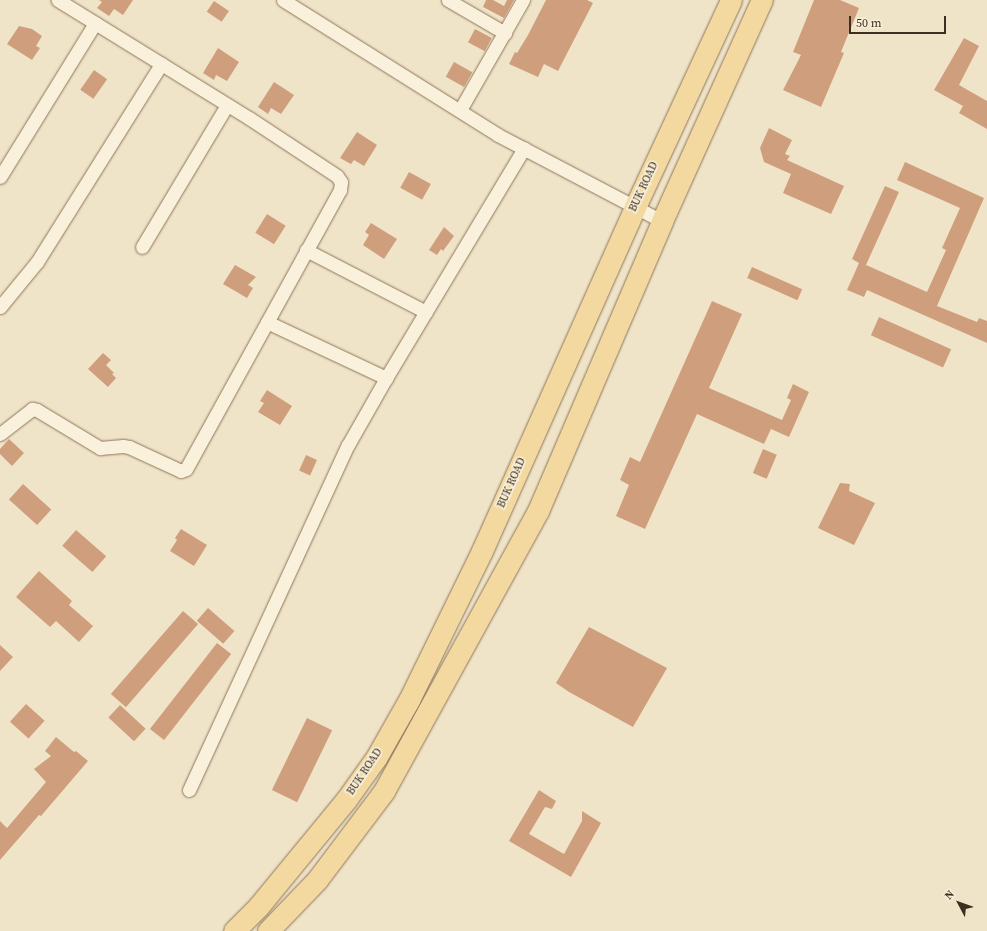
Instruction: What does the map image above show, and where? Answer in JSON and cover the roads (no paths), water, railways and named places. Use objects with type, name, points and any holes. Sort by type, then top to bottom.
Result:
[{"type":"main road","name":"BUK ROAD","points":[[234,931],[258,907],[346,800],[376,758],[409,700],[482,551],[635,207],[732,0]]},
{"type":"main road","points":[[268,931],[317,880],[384,791],[538,511],[662,220],[762,0]]},
{"type":"street","points":[[0,434],[32,410],[37,410],[100,448],[129,447],[181,471],[186,469],[340,190],[341,182],[337,176],[227,105],[58,0]]},
{"type":"street","points":[[283,0],[498,135],[662,220]]},
{"type":"street","points":[[448,0],[505,33]]},
{"type":"street","points":[[460,110],[523,0]]},
{"type":"street","points":[[0,177],[95,23]]},
{"type":"street","points":[[0,307],[37,262],[161,64]]},
{"type":"street","points":[[142,247],[227,105]]},
{"type":"street","points":[[189,790],[348,445],[386,378],[524,148]]},
{"type":"street","points":[[306,250],[426,312]]},
{"type":"street","points":[[267,322],[386,378]]}]
